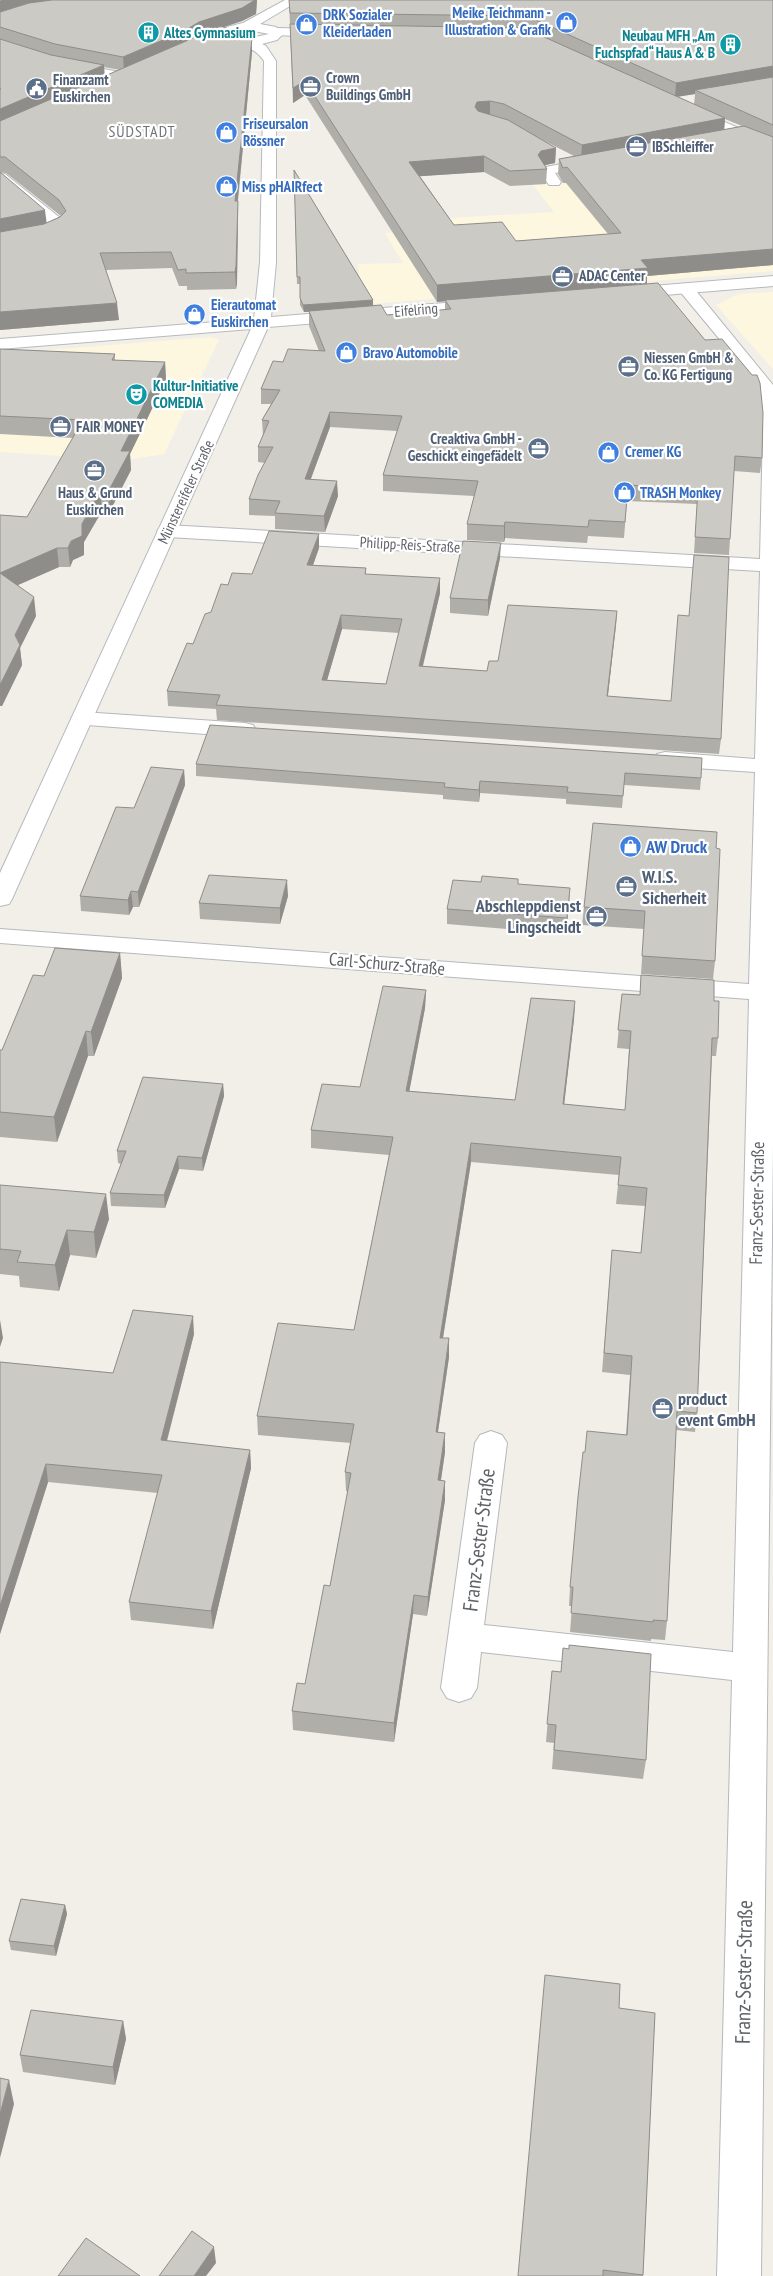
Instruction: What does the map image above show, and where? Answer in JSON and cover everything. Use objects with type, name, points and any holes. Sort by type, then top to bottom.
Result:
[{"type":"street","points":[[273,33],[242,41],[213,40],[233,29],[245,27],[275,9],[290,3]]},
{"type":"street","points":[[273,33],[270,22],[290,3]]},
{"type":"street","points":[[245,27],[273,33],[345,33]]},
{"type":"street","points":[[226,33],[227,37],[262,49],[270,61]]},
{"type":"street","name":"Münstereifeler Straße","points":[[0,899],[262,322],[268,262],[270,61],[278,51],[272,43],[273,33]]},
{"type":"street","points":[[0,46],[53,63],[125,77]]},
{"type":"street","points":[[107,85],[140,71]]},
{"type":"street","points":[[700,99],[678,103],[773,148]]},
{"type":"street","points":[[721,140],[745,135]]},
{"type":"street","points":[[554,155],[576,165]]},
{"type":"street","points":[[554,182],[546,171],[576,165],[591,165]]},
{"type":"street","points":[[0,177],[54,220],[58,227],[48,233],[0,242]]},
{"type":"street","points":[[616,294],[773,281]]},
{"type":"street","name":"Franz-Sester-Straße","points":[[686,289],[756,371],[767,390],[772,428],[771,566],[765,766],[767,993],[748,1668],[739,2276]]},
{"type":"street","name":"Eifelring","points":[[0,344],[494,304]]},
{"type":"street","name":"Philipp-Reis-Straße","points":[[167,531],[771,566]]},
{"type":"street","points":[[82,719],[266,732]]},
{"type":"street","points":[[640,758],[765,766]]},
{"type":"street","name":"Carl-Schurz-Straße","points":[[0,936],[767,993]]},
{"type":"street","name":"Franz-Sester-Straße","points":[[459,1688],[491,1443]]},
{"type":"street","name":"Franz-Sester-Straße","points":[[467,1637],[748,1668]]},
{"type":"shaded area","points":[[773,157],[773,271],[371,304],[360,284],[358,264],[403,263],[385,233],[456,228],[450,218],[554,212],[533,185],[566,183]]},
{"type":"shaded area","points":[[773,292],[773,369],[716,305],[739,294]]},
{"type":"shaded area","points":[[211,337],[219,340],[164,454],[127,460],[0,452],[0,354]]},
{"type":"building","points":[[52,0],[255,0],[242,8],[199,22],[184,31],[123,57],[55,44],[0,27],[0,12],[29,3]]},
{"type":"building","points":[[289,0],[773,0],[773,66],[676,83],[527,16],[290,13]]},
{"type":"building","points":[[290,24],[524,28],[725,118],[582,145],[504,104],[490,101],[477,102],[475,107],[478,111],[508,120],[556,148],[541,151],[538,155],[547,169],[510,171],[484,156],[409,162],[454,225],[502,222],[516,241],[621,233],[567,167],[563,168],[559,159],[744,126],[773,137],[773,249],[641,260],[648,268],[437,285],[305,81],[293,88]]},
{"type":"building","points":[[221,26],[252,38],[235,201],[238,201],[235,272],[186,273],[186,269],[178,270],[171,252],[100,253],[117,303],[0,312],[0,232],[44,224],[60,217],[66,211],[59,200],[5,157],[0,157],[0,121]]},
{"type":"building","name":"Finanzamt Euskirchen","points":[[0,39],[51,55],[104,65],[0,109]]},
{"type":"building","points":[[773,77],[773,125],[695,90]]},
{"type":"building","points":[[294,170],[373,300],[303,305],[300,298],[300,277],[297,277]]},
{"type":"building","points":[[0,172],[45,210],[0,219]]},
{"type":"building","points":[[658,283],[705,340],[722,339],[752,375],[757,375],[760,383],[763,413],[762,458],[735,456],[730,539],[695,537],[698,489],[628,485],[625,522],[589,520],[588,527],[505,522],[504,526],[467,524],[478,481],[383,475],[402,416],[330,412],[305,479],[337,481],[324,516],[275,513],[280,501],[249,499],[258,475],[273,447],[258,447],[269,421],[262,420],[280,390],[261,389],[273,361],[283,362],[288,349],[325,351],[309,311],[381,305],[387,315],[451,309],[445,300]]},
{"type":"building","points":[[0,349],[115,354],[112,360],[165,362],[121,451],[130,451],[108,492],[100,492],[82,524],[82,536],[71,541],[68,548],[57,548],[0,573],[0,515],[27,517],[83,420],[0,416]]},
{"type":"building","points":[[269,531],[319,534],[307,565],[366,568],[365,574],[440,578],[419,666],[487,671],[489,661],[498,661],[508,605],[617,611],[607,696],[671,701],[678,615],[689,616],[694,555],[729,557],[721,739],[216,705],[220,695],[167,691],[187,643],[193,644],[205,614],[211,612],[221,584],[228,585],[232,573],[252,574]],"holes":[[[341,615],[402,619],[386,684],[322,680]]]},
{"type":"building","points":[[463,541],[501,543],[488,600],[450,598]]},
{"type":"building","points":[[0,573],[34,597],[15,635],[20,645],[0,685]]},
{"type":"building","points":[[210,725],[702,758],[701,778],[625,773],[623,796],[567,792],[568,787],[480,781],[479,790],[444,787],[445,783],[196,764]]},
{"type":"building","points":[[151,767],[184,770],[138,892],[131,891],[128,900],[80,896],[116,807],[134,808]]},
{"type":"building","points":[[593,823],[717,832],[716,848],[720,849],[715,961],[642,956],[645,911],[584,907]]},
{"type":"building","points":[[209,875],[287,880],[280,908],[199,903]]},
{"type":"building","points":[[482,876],[518,879],[518,884],[570,888],[567,918],[447,909],[453,880],[481,882]]},
{"type":"building","points":[[55,948],[120,953],[91,1032],[86,1031],[54,1117],[0,1112],[0,1050],[2,1050],[33,975],[44,976]]},
{"type":"building","points":[[641,975],[714,980],[714,1001],[719,1001],[718,1038],[712,1038],[697,1413],[677,1411],[667,1621],[653,1620],[653,1622],[571,1613],[573,1587],[570,1587],[578,1497],[587,1431],[627,1435],[632,1356],[604,1353],[612,1250],[641,1253],[647,1188],[618,1185],[621,1157],[471,1143],[440,1338],[449,1338],[436,1432],[445,1433],[438,1480],[445,1481],[428,1597],[414,1595],[394,1723],[292,1711],[297,1683],[305,1684],[324,1585],[330,1586],[351,1473],[345,1472],[354,1424],[257,1416],[278,1323],[354,1330],[393,1137],[311,1130],[322,1084],[360,1087],[383,986],[426,990],[406,1091],[515,1100],[531,998],[575,1001],[563,1104],[625,1110],[631,1031],[618,1030],[622,994],[640,995]]},
{"type":"building","points":[[143,1077],[223,1084],[202,1158],[178,1156],[164,1195],[110,1193],[126,1151],[117,1151]]},
{"type":"building","points":[[0,1185],[106,1194],[94,1232],[67,1230],[55,1265],[17,1262],[21,1251],[0,1249]]},
{"type":"building","points":[[133,1310],[193,1316],[161,1440],[250,1450],[211,1611],[129,1602],[162,1475],[46,1464],[0,1606],[0,1362],[113,1373]]},
{"type":"building","points":[[569,1645],[651,1654],[646,1760],[554,1750],[556,1725],[547,1724],[552,1671],[561,1672],[563,1648],[569,1649]]},
{"type":"building","points":[[21,1899],[65,1905],[54,1946],[9,1941]]},
{"type":"building","points":[[545,1975],[620,1984],[619,2008],[655,2013],[643,2275],[603,2270],[603,2276],[518,2276]]},
{"type":"building","points":[[31,2010],[123,2021],[113,2067],[20,2055]]},
{"type":"building","points":[[0,2078],[9,2080],[0,2114]]},
{"type":"building","points":[[192,2231],[214,2247],[194,2276],[159,2276]]},
{"type":"building","points":[[86,2238],[140,2276],[58,2276]]},
{"type":"place","name":"Meike Teichmann - Illustration & Grafik","points":[[567,22]]},
{"type":"place","name":"DRK Sozialer Kleiderladen","points":[[307,24]]},
{"type":"place","name":"Altes Gymnasium","points":[[148,33]]},
{"type":"place","name":"Neubau MFH „Am Fuchspfad“ Haus A & B","points":[[731,45]]},
{"type":"place","name":"Crown Buildings GmbH","points":[[310,87]]},
{"type":"place","name":"Finanzamt Euskirchen","points":[[37,89]]},
{"type":"place","name":"Friseursalon Rössner","points":[[227,133]]},
{"type":"place","name":"IBSchleiffer","points":[[636,147]]},
{"type":"place","name":"Miss pHAIRfect","points":[[226,187]]},
{"type":"place","name":"ADAC Center","points":[[563,276]]},
{"type":"place","name":"Eierautomat Euskirchen","points":[[195,314]]},
{"type":"place","name":"Bravo Automobile","points":[[347,353]]},
{"type":"place","name":"Niessen GmbH & Co. KG Fertigung","points":[[628,367]]},
{"type":"place","name":"Kultur-Initiative COMEDIA","points":[[137,395]]},
{"type":"place","name":"FAIR MONEY","points":[[60,427]]},
{"type":"place","name":"Creaktiva GmbH - Geschickt eingefädelt","points":[[538,448]]},
{"type":"place","name":"Cremer KG","points":[[609,452]]},
{"type":"place","name":"Haus & Grund Euskirchen","points":[[95,470]]},
{"type":"place","name":"TRASH Monkey","points":[[624,493]]},
{"type":"place","name":"AW Druck","points":[[630,847]]},
{"type":"place","name":"W.I.S. Sicherheit","points":[[626,887]]},
{"type":"place","name":"Abschleppdienst Lingscheidt","points":[[597,916]]},
{"type":"place","name":"product event GmbH","points":[[662,1409]]},
{"type":"district","name":"SÜDSTADT","points":[[142,131]]}]
